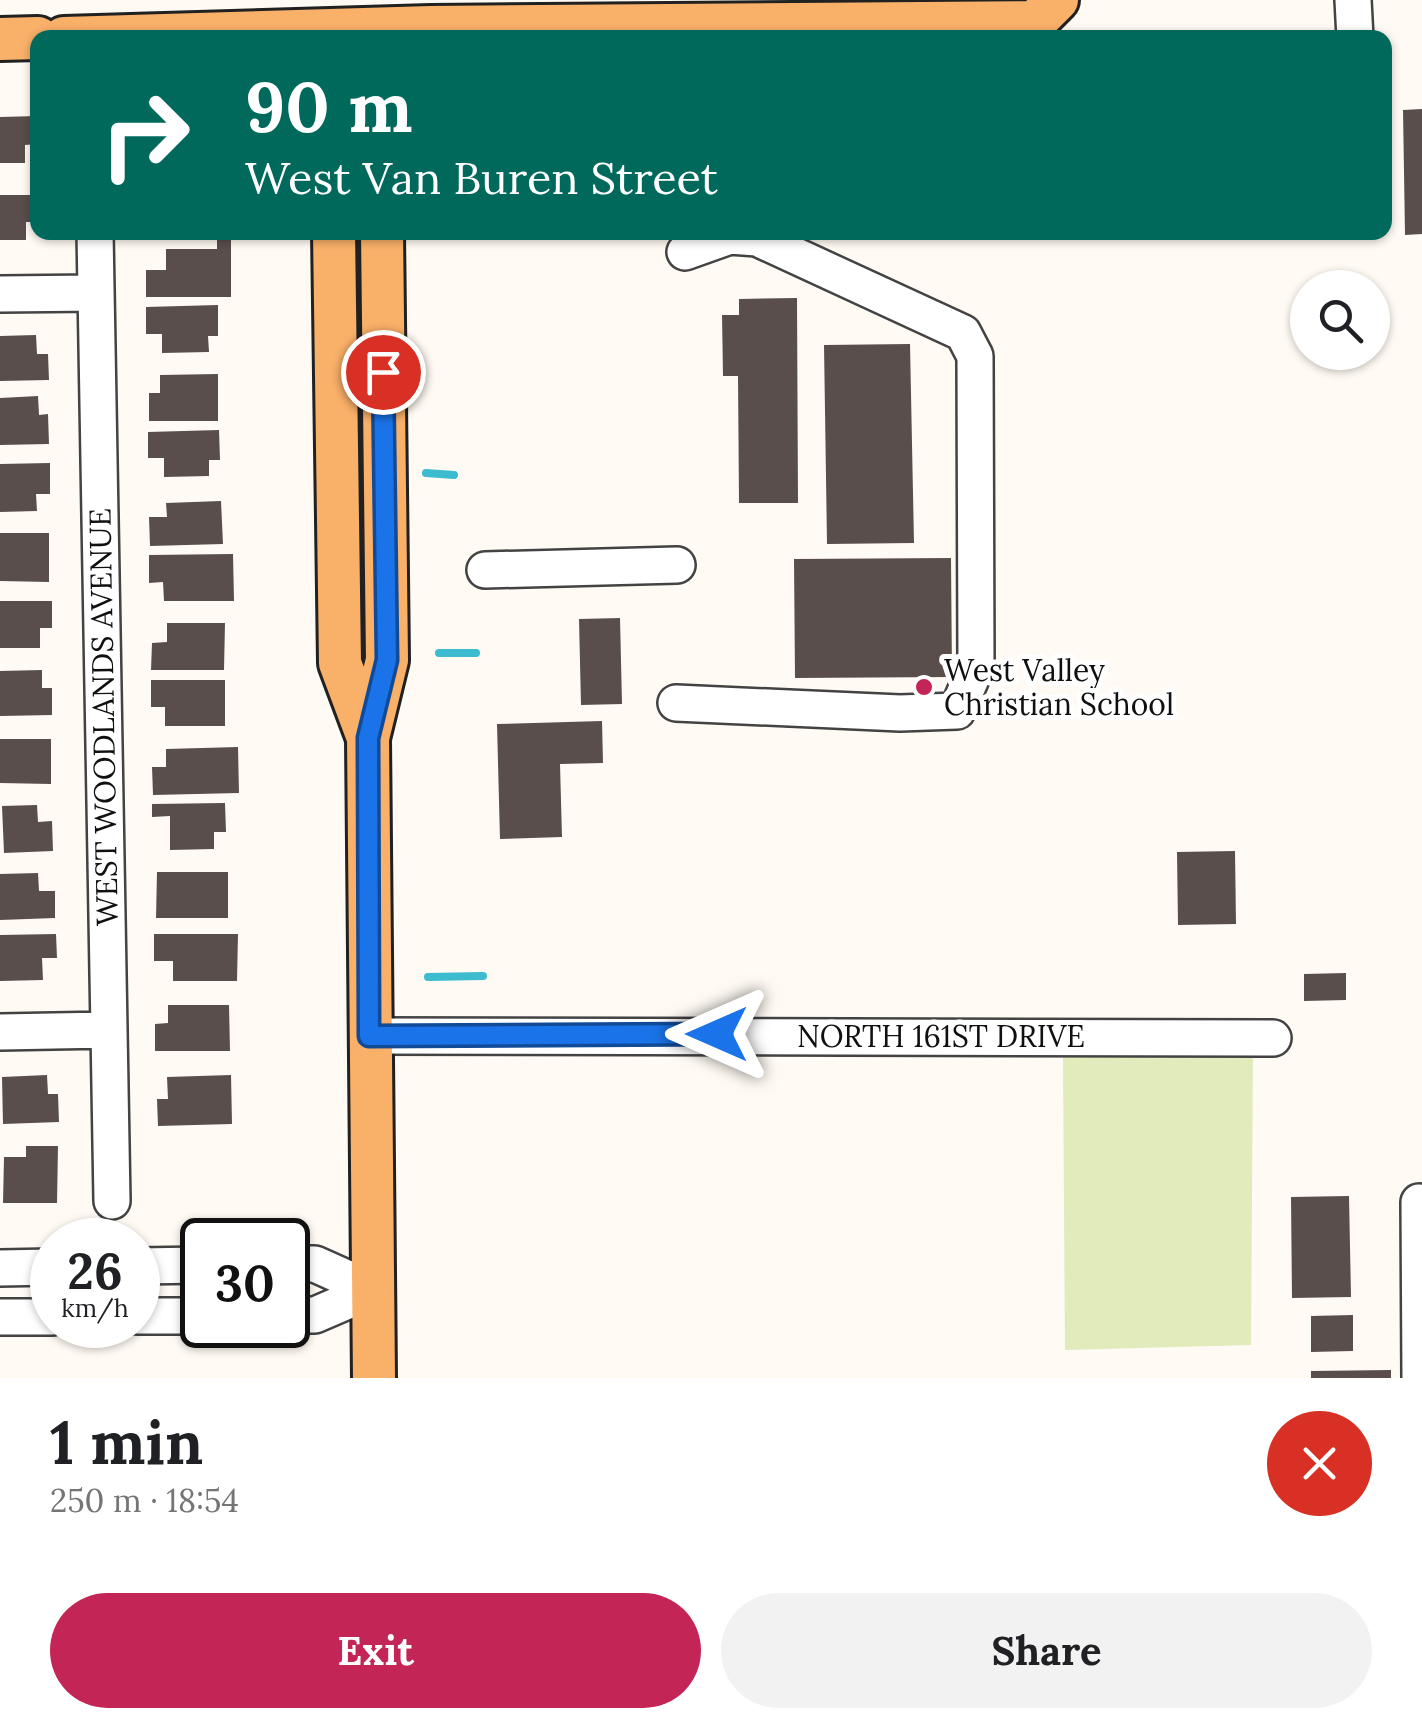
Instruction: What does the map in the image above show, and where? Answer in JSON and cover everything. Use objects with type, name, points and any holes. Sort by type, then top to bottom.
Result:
[{"type":"main road","points":[[206,30],[380,22],[1035,22],[1057,0]]},
{"type":"main road","points":[[0,38],[30,38]]},
{"type":"main road","points":[[334,240],[340,663],[368,738]]},
{"type":"main road","points":[[374,1378],[368,738],[387,660],[382,240]]},
{"type":"street","points":[[1353,0],[1355,30]]},
{"type":"street","name":"WEST WOODLANDS AVENUE","points":[[96,240],[112,1201]]},
{"type":"street","points":[[686,252],[719,240]]},
{"type":"street","points":[[676,703],[900,713],[957,711],[976,668],[974,356],[962,333],[760,240]]},
{"type":"street","points":[[0,294],[96,293]]},
{"type":"street","points":[[485,570],[677,565]]},
{"type":"street","points":[[0,1032],[107,1030]]},
{"type":"street","name":"NORTH 161ST DRIVE","points":[[369,1036],[1273,1038]]},
{"type":"street","points":[[1418,1202],[1420,1378]]},
{"type":"street","points":[[310,1264],[373,1290]]},
{"type":"street","points":[[0,1268],[30,1267]]},
{"type":"street","points":[[310,1315],[373,1290]]},
{"type":"street","points":[[0,1317],[30,1317]]},
{"type":"green space","points":[[1253,1052],[1251,1345],[1065,1350],[1063,1056]]},
{"type":"building","points":[[1422,109],[1422,234],[1405,235],[1403,110]]},
{"type":"building","points":[[30,116],[30,145],[25,145],[25,163],[0,163],[0,117]]},
{"type":"building","points":[[0,195],[30,195],[26,240],[0,240]]},
{"type":"building","points":[[217,240],[231,240],[231,297],[146,297],[146,270],[166,270],[166,249],[217,249]]},
{"type":"building","points":[[797,298],[798,503],[739,503],[738,376],[723,376],[722,315],[739,315],[739,299]]},
{"type":"building","points":[[218,305],[218,336],[208,336],[209,352],[162,353],[162,334],[146,334],[146,307]]},
{"type":"building","points":[[36,335],[37,354],[48,354],[49,380],[0,381],[0,336]]},
{"type":"building","points":[[910,344],[914,543],[827,544],[824,345]]},
{"type":"building","points":[[218,374],[218,421],[149,421],[149,393],[160,393],[160,375]]},
{"type":"building","points":[[38,396],[39,415],[48,414],[49,444],[0,445],[0,398]]},
{"type":"building","points":[[219,430],[220,460],[209,460],[209,476],[164,477],[164,458],[148,458],[148,432]]},
{"type":"building","points":[[50,463],[50,494],[36,494],[37,511],[0,512],[0,464]]},
{"type":"building","points":[[221,501],[223,544],[150,546],[149,517],[167,517],[166,503]]},
{"type":"building","points":[[0,533],[49,533],[49,582],[0,581]]},
{"type":"building","points":[[233,554],[234,601],[164,601],[163,582],[149,583],[149,555]]},
{"type":"building","points":[[951,558],[952,677],[795,678],[794,559]]},
{"type":"building","points":[[0,601],[52,601],[52,628],[40,628],[40,648],[0,648]]},
{"type":"building","points":[[620,618],[622,704],[581,705],[579,619]]},
{"type":"building","points":[[167,623],[225,623],[224,670],[151,670],[152,643],[167,642]]},
{"type":"building","points":[[42,670],[42,688],[52,688],[52,715],[0,716],[0,671]]},
{"type":"building","points":[[151,680],[225,680],[225,726],[165,726],[165,707],[151,707]]},
{"type":"building","points":[[602,721],[603,763],[560,764],[562,837],[500,839],[497,724]]},
{"type":"building","points":[[0,739],[51,739],[51,784],[0,783]]},
{"type":"building","points":[[238,747],[239,793],[153,795],[152,767],[166,767],[166,749]]},
{"type":"building","points":[[225,803],[226,832],[214,832],[214,849],[170,850],[170,816],[152,817],[152,804]]},
{"type":"building","points":[[37,805],[38,822],[52,821],[53,851],[4,853],[2,806]]},
{"type":"building","points":[[1235,851],[1236,924],[1178,925],[1177,852]]},
{"type":"building","points":[[157,872],[228,872],[228,918],[156,918]]},
{"type":"building","points":[[38,873],[39,891],[55,891],[55,918],[0,920],[0,874]]},
{"type":"building","points":[[56,934],[57,958],[42,958],[43,980],[0,981],[0,935]]},
{"type":"building","points":[[154,934],[238,934],[237,981],[173,981],[173,961],[154,961]]},
{"type":"building","points":[[1346,973],[1346,1000],[1304,1001],[1304,974]]},
{"type":"building","points":[[168,1005],[229,1005],[230,1051],[155,1051],[155,1024],[168,1023]]},
{"type":"building","points":[[47,1075],[48,1094],[58,1094],[59,1122],[3,1124],[2,1077]]},
{"type":"building","points":[[231,1075],[232,1124],[158,1126],[157,1099],[168,1099],[167,1077]]},
{"type":"building","points":[[26,1146],[58,1146],[57,1203],[3,1203],[4,1157],[26,1157]]},
{"type":"building","points":[[1349,1196],[1351,1297],[1292,1298],[1291,1197]]},
{"type":"building","points":[[1353,1315],[1353,1351],[1311,1352],[1311,1316]]},
{"type":"building","points":[[1391,1370],[1391,1378],[1311,1378],[1311,1371]]},
{"type":"waterway","points":[[426,473],[454,475]]},
{"type":"waterway","points":[[439,653],[476,653]]},
{"type":"waterway","points":[[428,977],[483,976]]},
{"type":"place","name":"West Valley Christian School","points":[[924,687]]},
{"type":"route","points":[[383,372],[387,660],[368,738],[369,1036],[717,1034]]}]
